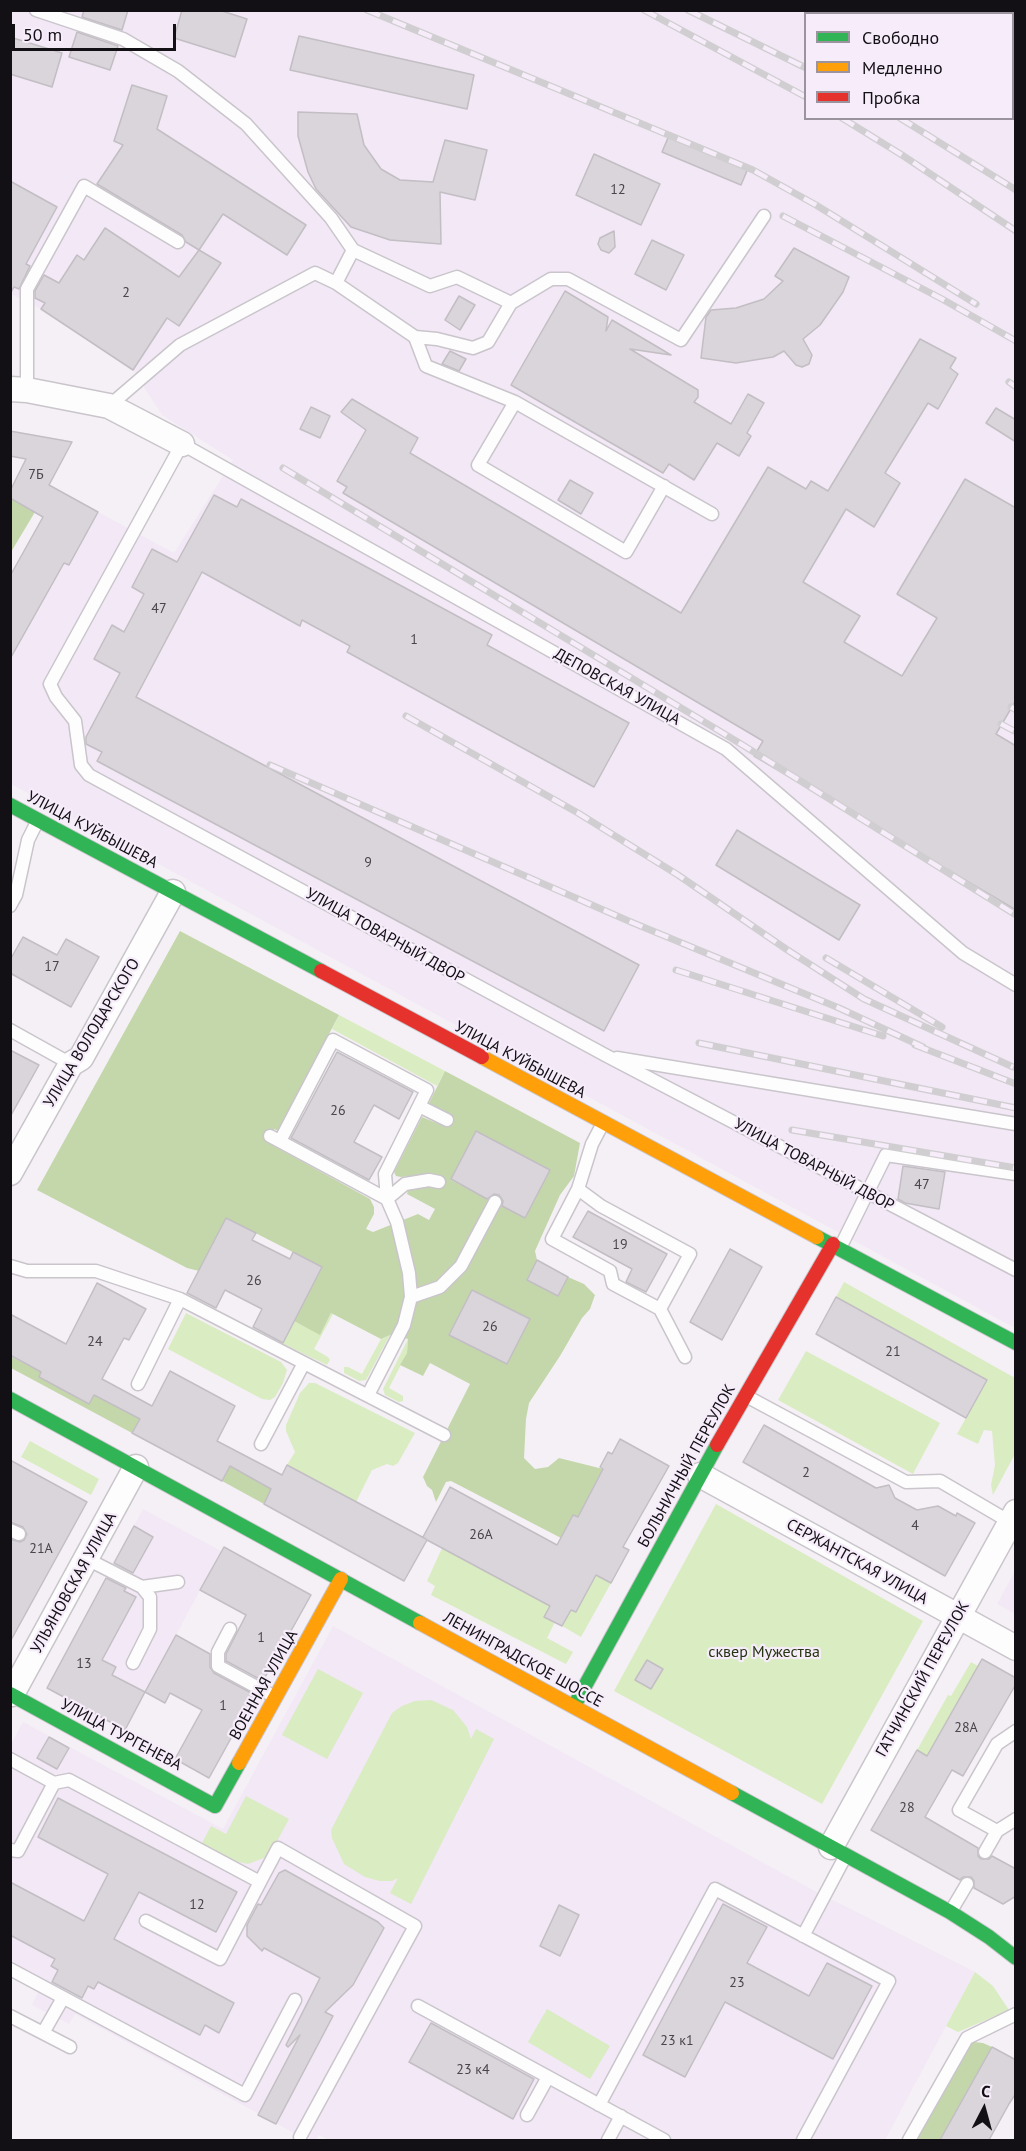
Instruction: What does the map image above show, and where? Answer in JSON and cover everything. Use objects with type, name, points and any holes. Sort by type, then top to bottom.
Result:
[{"type":"main road","name":"УЛИЦА КУЙБЫШЕВА","points":[[10,805],[1016,1343]]},
{"type":"main road","name":"БОЛЬНИЧНЫЙ ПЕРЕУЛОК","points":[[574,1706],[745,1395],[836,1246]]},
{"type":"main road","name":"ЛЕНИНГРАДСКОЕ ШОССЕ","points":[[10,1399],[950,1912],[1016,1958]]},
{"type":"main road","name":"ВОЕННАЯ УЛИЦА","points":[[215,1806],[341,1579]]},
{"type":"main road","name":"УЛИЦА ТУРГЕНЕВА","points":[[11,1695],[215,1806]]},
{"type":"street","points":[[19,389],[109,406],[182,444]]},
{"type":"street","name":"УЛИЦА ВОЛОДАРСКОГО","points":[[10,1173],[71,1064],[81,1058],[173,892]]},
{"type":"street","name":"УЛЬЯНОВСКАЯ УЛИЦА","points":[[11,1695],[136,1467]]},
{"type":"street","name":"СЕРЖАНТСКАЯ УЛИЦА","points":[[700,1475],[1016,1648]]},
{"type":"street","name":"ГАТЧИНСКИЙ ПЕРЕУЛОК","points":[[839,1851],[958,1617],[1013,1517]]},
{"type":"lane","points":[[36,10],[123,39],[178,71],[246,124],[330,218],[353,250],[430,286],[457,277],[511,303]]},
{"type":"lane","points":[[19,389],[27,289],[84,186],[177,242]]},
{"type":"lane","points":[[109,406],[180,345],[315,273],[336,283],[415,337],[437,339],[473,348],[488,342],[511,303],[551,279],[568,279],[681,340],[764,216]]},
{"type":"lane","points":[[336,283],[353,250]]},
{"type":"lane","points":[[415,337],[426,366],[515,402],[712,514]]},
{"type":"lane","points":[[515,402],[478,465],[626,552],[664,486]]},
{"type":"lane","name":"ДЕПОВСКАЯ УЛИЦА","points":[[182,444],[726,748],[963,953],[1016,985]]},
{"type":"lane","name":"УЛИЦА ТОВАРНЫЙ ДВОР","points":[[182,444],[50,684],[64,709],[75,721],[81,765],[89,775],[607,1056],[1016,1270]]},
{"type":"lane","points":[[10,906],[16,895],[28,840],[38,820]]},
{"type":"lane","points":[[10,1030],[71,1064]]},
{"type":"lane","points":[[368,1395],[404,1325],[411,1297],[409,1273],[399,1230],[387,1199],[385,1174],[427,1090],[333,1040],[275,1138],[387,1199]]},
{"type":"lane","points":[[607,1056],[1016,1124]]},
{"type":"lane","points":[[419,1106],[447,1120]]},
{"type":"lane","points":[[603,1124],[592,1144],[578,1189],[552,1239],[610,1271],[613,1284],[660,1309],[685,1357]]},
{"type":"lane","points":[[836,1246],[886,1155],[1016,1174]]},
{"type":"lane","points":[[387,1199],[405,1184],[429,1180],[440,1182]]},
{"type":"lane","points":[[578,1189],[601,1206],[690,1254],[660,1309]]},
{"type":"lane","points":[[411,1297],[440,1287],[461,1266],[495,1202]]},
{"type":"lane","points":[[10,1266],[27,1271],[96,1271],[180,1299],[444,1435]]},
{"type":"lane","points":[[138,1384],[180,1299]]},
{"type":"lane","points":[[261,1444],[304,1363]]},
{"type":"lane","points":[[745,1395],[906,1482],[940,1481],[1013,1517]]},
{"type":"lane","points":[[87,1559],[142,1587],[150,1597],[150,1629],[134,1663]]},
{"type":"lane","points":[[142,1587],[178,1582]]},
{"type":"lane","points":[[230,1629],[218,1652],[218,1666],[276,1697]]},
{"type":"lane","points":[[997,1831],[959,1810],[997,1744],[1016,1731]]},
{"type":"lane","points":[[10,1760],[54,1783],[69,1780],[260,1882]]},
{"type":"lane","points":[[10,1850],[18,1851],[54,1783]]},
{"type":"lane","points":[[985,1852],[997,1831],[1016,1820]]},
{"type":"lane","points":[[146,1921],[220,1959],[278,1848],[415,1926],[300,2137]]},
{"type":"lane","points":[[804,1936],[839,1851]]},
{"type":"lane","points":[[950,1912],[967,1884]]},
{"type":"lane","points":[[599,2105],[715,1889],[889,1981],[803,2140]]},
{"type":"lane","points":[[10,1969],[245,2095],[295,2000]]},
{"type":"lane","points":[[43,2034],[63,1998]]},
{"type":"lane","points":[[418,2006],[664,2140]]},
{"type":"lane","points":[[909,2140],[967,2038],[1016,2014]]},
{"type":"lane","points":[[10,2016],[70,2047]]},
{"type":"lane","points":[[527,2115],[548,2077]]},
{"type":"lane","points":[[608,2140],[621,2116]]},
{"type":"shaded area","points":[[10,11],[807,11],[810,12],[804,12],[804,120],[1015,120],[1015,1328],[11,784],[11,576],[63,493],[174,553],[233,460],[162,415],[133,370],[41,309],[11,294]]},
{"type":"shaded area","points":[[143,1509],[221,1551],[125,1730],[47,1688]]},
{"type":"shaded area","points":[[1015,1571],[1015,1614],[997,1604]]},
{"type":"shaded area","points":[[333,1626],[809,1888],[975,1972],[885,2140],[329,2140],[319,2135],[316,2140],[307,2140],[75,2014],[69,2024],[32,2005],[38,1992],[11,1977],[10,1746],[23,1722],[223,1829]]},
{"type":"green space","points":[[11,498],[35,512],[11,552]]},
{"type":"green space","points":[[180,931],[339,1015],[278,1131],[274,1129],[267,1142],[370,1199],[374,1207],[374,1214],[366,1229],[373,1232],[418,1214],[429,1220],[435,1209],[407,1194],[408,1190],[427,1185],[436,1188],[442,1177],[427,1174],[401,1177],[396,1176],[394,1172],[422,1117],[444,1126],[449,1115],[428,1105],[445,1071],[580,1143],[574,1176],[560,1195],[535,1251],[537,1260],[527,1279],[558,1296],[568,1277],[584,1284],[595,1295],[590,1309],[582,1318],[529,1403],[524,1458],[535,1469],[548,1467],[559,1458],[603,1469],[578,1517],[573,1515],[561,1538],[451,1481],[446,1482],[436,1502],[432,1490],[427,1486],[423,1477],[470,1384],[430,1363],[423,1376],[400,1365],[407,1353],[408,1339],[390,1335],[381,1339],[331,1313],[320,1335],[294,1321],[322,1267],[226,1218],[199,1271],[187,1268],[37,1190]],"holes":[[[476,1131],[550,1170],[525,1218],[451,1180]],[[473,1290],[530,1319],[507,1364],[449,1334]]]},
{"type":"green space","points":[[339,1015],[445,1071],[437,1086],[332,1029]]},
{"type":"green space","points":[[844,1282],[1015,1378],[1015,1454],[993,1495],[991,1485],[995,1465],[992,1431],[984,1430],[978,1444],[957,1434],[987,1380],[836,1297]]},
{"type":"green space","points":[[186,1313],[281,1362],[287,1370],[275,1397],[270,1400],[262,1399],[168,1349]]},
{"type":"green space","points":[[331,1313],[333,1314],[314,1349],[328,1357],[330,1360],[327,1365],[283,1344],[294,1321],[320,1334]]},
{"type":"green space","points":[[390,1335],[366,1380],[359,1381],[344,1373],[344,1367],[348,1367],[362,1374],[381,1339]]},
{"type":"green space","points":[[408,1339],[407,1353],[389,1388],[403,1396],[403,1401],[399,1402],[385,1395],[383,1389]]},
{"type":"green space","points":[[806,1351],[940,1423],[913,1474],[778,1400]]},
{"type":"green space","points":[[10,1356],[41,1372],[39,1377],[88,1404],[94,1395],[140,1419],[132,1433],[11,1368]]},
{"type":"green space","points":[[309,1383],[315,1383],[415,1433],[398,1463],[393,1466],[387,1464],[372,1470],[356,1502],[310,1501],[320,1482],[287,1465],[295,1452],[286,1431],[286,1425],[300,1393]]},
{"type":"green space","points":[[30,1441],[99,1479],[91,1495],[21,1457]]},
{"type":"green space","points":[[230,1466],[271,1489],[264,1504],[222,1481]]},
{"type":"green space","name":"сквер Мужества","points":[[716,1504],[923,1621],[822,1804],[614,1691]]},
{"type":"green space","points":[[442,1548],[550,1606],[545,1617],[555,1622],[547,1638],[573,1652],[566,1664],[431,1595],[435,1586],[427,1581]]},
{"type":"green space","points":[[578,1565],[611,1583],[581,1637],[562,1626],[571,1610],[576,1612],[588,1591]]},
{"type":"green space","points":[[971,1662],[978,1666],[927,1756],[917,1750],[948,1695],[951,1696]]},
{"type":"green space","points":[[318,1669],[363,1693],[327,1759],[282,1735]]},
{"type":"green space","points":[[431,1700],[453,1710],[467,1727],[471,1739],[476,1729],[494,1739],[411,1904],[390,1893],[398,1878],[392,1881],[380,1881],[365,1877],[344,1864],[332,1838],[331,1830],[392,1713],[415,1701]]},
{"type":"green space","points":[[246,1796],[289,1819],[269,1856],[248,1864],[230,1860],[201,1845],[211,1826],[226,1834]]},
{"type":"green space","points":[[975,1972],[993,1986],[1009,2010],[958,2032],[946,2026]]},
{"type":"green space","points":[[547,2009],[610,2046],[590,2079],[528,2042]]},
{"type":"green space","points":[[974,2042],[992,2047],[940,2140],[916,2140],[970,2045]]},
{"type":"building","points":[[84,10],[128,10],[122,30],[82,17]]},
{"type":"building","points":[[182,10],[219,10],[247,19],[235,57],[174,38]]},
{"type":"building","points":[[77,32],[118,46],[110,70],[69,57]]},
{"type":"building","points":[[299,36],[474,75],[467,109],[290,70]]},
{"type":"building","points":[[10,37],[62,53],[52,87],[10,74]]},
{"type":"building","points":[[132,85],[167,96],[157,129],[306,225],[287,255],[223,214],[199,250],[186,242],[182,235],[97,184],[123,145],[114,141]]},
{"type":"building","points":[[298,112],[357,114],[364,145],[381,169],[400,180],[433,182],[445,140],[487,150],[475,200],[440,192],[441,244],[390,240],[351,227],[316,189],[308,172],[298,136]]},
{"type":"building","points":[[670,133],[749,166],[741,185],[662,152]]},
{"type":"building","points":[[594,154],[660,184],[641,225],[576,195]]},
{"type":"building","points":[[10,181],[57,207],[26,264],[30,266],[19,289],[14,287],[10,294]]},
{"type":"building","points":[[105,228],[179,277],[199,250],[221,263],[179,326],[167,318],[133,370],[41,309],[45,303],[35,298],[35,291],[44,275],[59,283],[77,255],[84,260]]},
{"type":"building","points":[[614,231],[615,247],[609,253],[601,250],[598,244],[600,238]]},
{"type":"building","points":[[652,240],[684,255],[666,290],[635,274]]},
{"type":"building","points":[[794,248],[849,277],[843,292],[820,325],[803,339],[812,355],[809,364],[802,367],[796,365],[784,351],[773,357],[736,363],[701,358],[706,317],[711,310],[736,308],[764,299],[783,281],[775,276]]},
{"type":"building","points":[[565,291],[608,317],[606,331],[612,320],[671,355],[630,349],[698,390],[698,397],[694,402],[731,424],[748,394],[764,403],[747,433],[751,436],[739,456],[717,443],[694,480],[669,464],[663,473],[511,385]]},
{"type":"building","points":[[459,296],[475,305],[460,330],[445,320]]},
{"type":"building","points":[[920,339],[956,358],[950,368],[958,374],[938,409],[928,403],[885,473],[900,483],[874,527],[846,509],[803,582],[860,616],[844,642],[902,676],[937,618],[897,594],[965,479],[1016,508],[1016,700],[996,734],[1016,746],[1016,910],[754,756],[763,741],[343,493],[347,487],[337,481],[366,430],[341,412],[352,399],[418,438],[410,453],[681,613],[768,467],[806,489],[811,481],[828,491]]},
{"type":"building","points":[[450,351],[466,359],[459,371],[442,364]]},
{"type":"building","points":[[311,407],[330,416],[320,438],[300,429]]},
{"type":"building","points":[[996,408],[1016,420],[1016,442],[986,423]]},
{"type":"building","points":[[10,431],[72,442],[49,485],[98,512],[69,565],[64,563],[10,659],[10,576],[43,517],[10,498],[10,491],[26,459],[10,456]]},
{"type":"building","points":[[570,480],[593,493],[581,514],[558,500]]},
{"type":"building","points":[[214,495],[237,507],[241,499],[492,635],[487,645],[629,723],[594,787],[347,652],[350,646],[302,620],[300,626],[202,572],[136,697],[639,965],[604,1031],[97,761],[102,752],[86,744],[86,737],[120,673],[94,659],[112,625],[124,632],[144,594],[132,587],[152,549],[177,562]]},
{"type":"building","points":[[737,830],[860,905],[839,940],[716,865]]},
{"type":"building","points":[[23,937],[57,955],[66,939],[99,957],[71,1007],[10,973],[10,960]]},
{"type":"building","points":[[10,1050],[39,1065],[10,1117]]},
{"type":"building","points":[[337,1052],[413,1092],[399,1119],[374,1105],[354,1142],[382,1157],[369,1180],[291,1138]]},
{"type":"building","points":[[476,1131],[550,1170],[525,1218],[502,1206],[503,1201],[499,1195],[494,1194],[487,1199],[451,1179]]},
{"type":"building","points":[[903,1166],[945,1172],[939,1209],[905,1203],[898,1199]]},
{"type":"building","points":[[588,1211],[667,1254],[646,1292],[626,1282],[632,1269],[573,1237]]},
{"type":"building","points":[[226,1218],[256,1233],[252,1240],[290,1259],[293,1252],[322,1267],[283,1343],[253,1327],[262,1309],[225,1290],[216,1308],[187,1293]]},
{"type":"building","points":[[730,1249],[762,1267],[722,1340],[690,1322]]},
{"type":"building","points":[[537,1260],[568,1277],[558,1296],[527,1280]]},
{"type":"building","points":[[97,1283],[146,1309],[129,1340],[124,1338],[102,1379],[152,1406],[170,1371],[235,1406],[217,1441],[282,1475],[287,1465],[426,1539],[423,1537],[450,1487],[557,1545],[573,1515],[578,1517],[603,1469],[600,1467],[608,1452],[612,1454],[620,1439],[669,1466],[623,1547],[629,1550],[611,1583],[596,1575],[576,1612],[571,1610],[562,1626],[544,1617],[550,1606],[427,1540],[404,1581],[264,1504],[271,1489],[230,1466],[222,1481],[132,1433],[140,1419],[94,1395],[89,1404],[39,1377],[41,1372],[10,1355],[10,1314],[66,1344]]},
{"type":"building","points":[[472,1290],[530,1319],[507,1364],[449,1335]]},
{"type":"building","points":[[836,1297],[987,1380],[966,1418],[816,1334]]},
{"type":"building","points":[[764,1425],[876,1488],[889,1485],[895,1498],[917,1510],[938,1506],[975,1523],[945,1576],[743,1462]]},
{"type":"building","points":[[10,1460],[87,1502],[10,1642],[10,1539],[20,1542],[27,1534],[23,1527],[10,1522]]},
{"type":"building","points":[[134,1526],[153,1537],[133,1573],[114,1563]]},
{"type":"building","points":[[224,1547],[311,1595],[263,1681],[226,1661],[226,1654],[246,1615],[200,1590]]},
{"type":"building","points":[[106,1578],[126,1588],[124,1591],[136,1597],[102,1660],[116,1667],[112,1675],[145,1692],[125,1730],[47,1688]]},
{"type":"building","points":[[176,1635],[210,1654],[210,1667],[214,1673],[255,1695],[209,1778],[175,1759],[202,1710],[170,1693],[165,1703],[145,1692]]},
{"type":"building","points":[[982,1659],[1016,1678],[1016,1684],[963,1776],[952,1770],[925,1817],[978,1848],[978,1856],[981,1859],[989,1859],[992,1856],[1016,1869],[1016,1896],[1003,1904],[974,1888],[974,1881],[971,1877],[963,1877],[960,1880],[871,1830],[917,1750],[927,1756]]},
{"type":"building","points":[[647,1660],[663,1669],[651,1689],[635,1680]]},
{"type":"building","points":[[49,1737],[69,1748],[57,1769],[37,1758]]},
{"type":"building","points":[[58,1798],[237,1892],[216,1932],[139,1892],[114,1939],[234,2003],[219,2033],[205,2025],[200,2035],[98,1982],[94,1989],[88,1986],[82,1998],[52,1982],[58,1970],[51,1966],[55,1959],[10,1935],[10,1882],[84,1921],[108,1874],[38,1837]]},
{"type":"building","points":[[285,1870],[378,1922],[384,1928],[353,1985],[325,2012],[333,2016],[276,2124],[258,2115],[300,2035],[288,2047],[286,2045],[320,1978],[264,1948],[262,1951],[247,1936],[247,1925],[258,1904],[261,1905],[279,1873]]},
{"type":"building","points":[[723,1904],[767,1927],[747,1963],[809,1996],[827,1963],[872,1986],[833,2059],[725,2002],[685,2077],[643,2055]]},
{"type":"building","points":[[559,1905],[579,1915],[560,1956],[540,1946]]},
{"type":"building","points":[[431,2023],[534,2079],[513,2119],[409,2062]]},
{"type":"building","points":[[992,2047],[1016,2060],[1016,2093],[989,2140],[940,2140]]},
{"type":"railway","points":[[367,10],[753,170],[816,205],[976,304]]},
{"type":"railway","points":[[644,10],[804,96]]},
{"type":"railway","points":[[688,10],[804,67]]},
{"type":"railway","points":[[845,120],[1016,231]]},
{"type":"railway","points":[[903,120],[1016,190]]},
{"type":"railway","points":[[783,216],[942,299],[1016,341]]},
{"type":"railway","points":[[1009,382],[1016,387]]},
{"type":"railway","points":[[283,468],[741,744],[1016,915]]},
{"type":"railway","points":[[1011,707],[1016,710]]},
{"type":"railway","points":[[406,716],[578,813],[678,875],[864,999],[1013,1067]]},
{"type":"railway","points":[[1001,724],[1016,732]]},
{"type":"railway","points":[[270,765],[631,922],[839,1008],[923,1047]]},
{"type":"railway","points":[[826,958],[942,1027]]},
{"type":"railway","points":[[676,970],[883,1036]]},
{"type":"railway","points":[[699,1043],[1016,1108]]},
{"type":"railway","points":[[915,1045],[1016,1084]]},
{"type":"railway","points":[[792,1130],[1016,1168]]},
{"type":"traffic: fast","points":[[10,805],[321,971]]},
{"type":"traffic: fast","points":[[817,1237],[1016,1343]]},
{"type":"traffic: fast","points":[[10,1399],[420,1623]]},
{"type":"traffic: fast","points":[[574,1706],[717,1445]]},
{"type":"traffic: fast","points":[[10,1694],[215,1806],[239,1763]]},
{"type":"traffic: fast","points":[[732,1793],[950,1912],[1016,1958]]},
{"type":"traffic: slow","points":[[482,1057],[817,1237]]},
{"type":"traffic: slow","points":[[239,1763],[341,1579]]},
{"type":"traffic: slow","points":[[420,1623],[732,1793]]},
{"type":"traffic: jam","points":[[321,971],[482,1057]]},
{"type":"traffic: jam","points":[[717,1445],[833,1244]]}]
